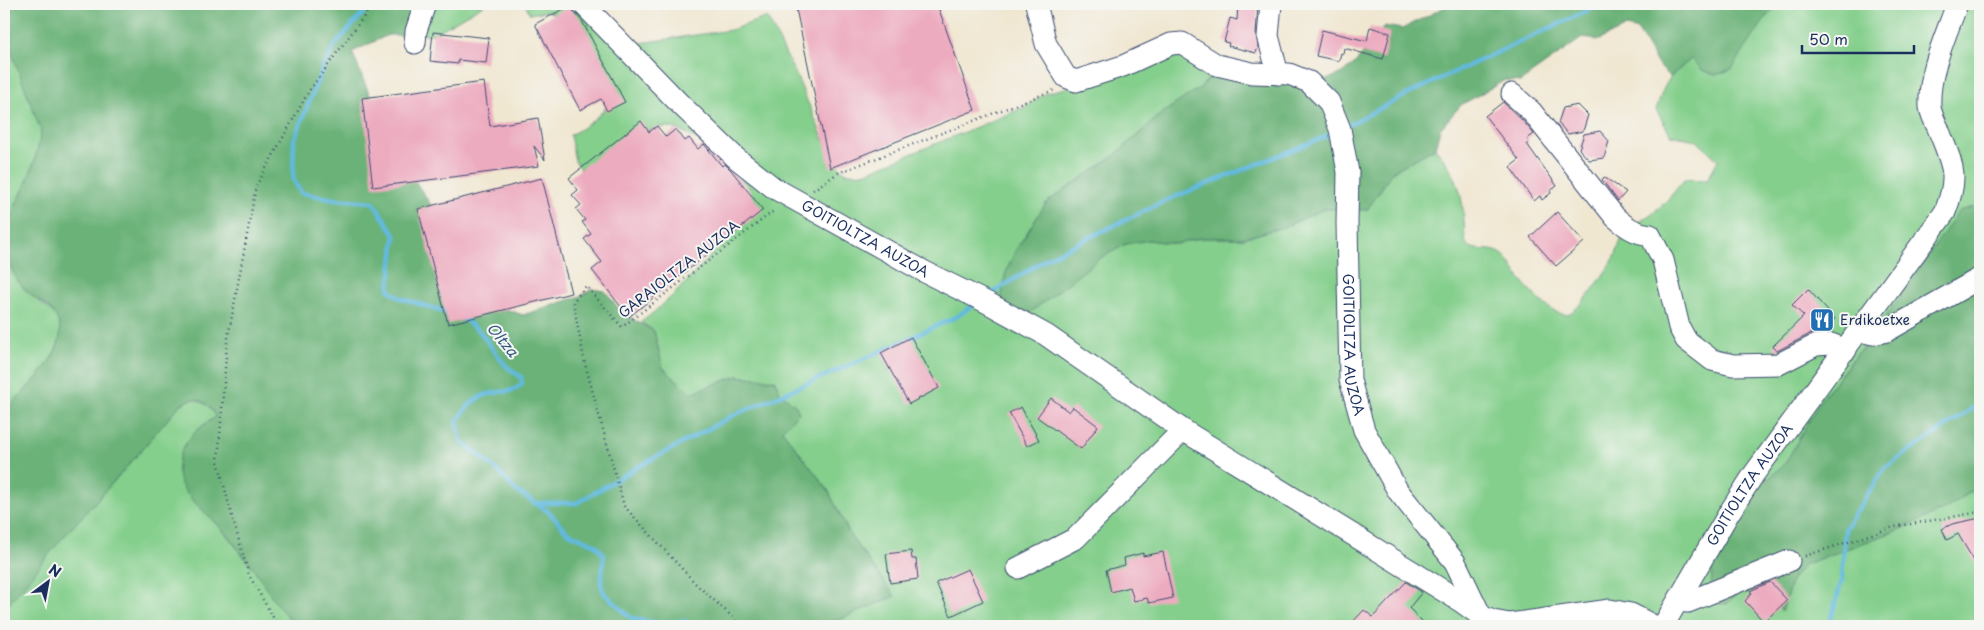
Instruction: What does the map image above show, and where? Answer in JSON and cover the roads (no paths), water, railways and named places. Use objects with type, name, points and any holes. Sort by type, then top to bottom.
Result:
[{"type":"street","points":[[414,43],[425,4]]},
{"type":"street","name":"GOITIOLTZA AUZOA","points":[[583,4],[678,102],[736,158],[774,188],[925,272],[988,303],[1046,335],[1183,430],[1460,601],[1481,616],[1493,621],[1510,624],[1610,610],[1631,614],[1654,626]]},
{"type":"street","name":"GOITIOLTZA AUZOA","points":[[1036,4],[1046,44],[1066,77],[1076,81],[1123,66],[1171,44],[1182,43],[1217,65],[1252,73],[1289,74],[1309,82],[1329,102],[1340,129],[1348,172],[1350,380],[1364,430],[1398,492],[1455,562],[1481,616]]},
{"type":"street","points":[[1271,4],[1268,36],[1278,74]]},
{"type":"street","name":"GOITIOLTZA AUZOA","points":[[1663,626],[1754,474],[1945,212],[1953,192],[1953,168],[1930,109],[1930,89],[1957,4]]},
{"type":"street","points":[[1512,94],[1531,111],[1615,217],[1626,227],[1639,234],[1650,235],[1663,260],[1679,327],[1686,340],[1701,353],[1712,360],[1733,365],[1779,364],[1816,345],[1831,344],[1846,350]]},
{"type":"street","points":[[1860,331],[1872,334],[1887,332],[1980,278]]},
{"type":"street","points":[[1018,568],[1076,538],[1183,430]]},
{"type":"street","points":[[1678,601],[1688,602],[1789,561]]},
{"type":"waterway","name":"Oltza","points":[[371,4],[336,44],[323,67],[294,140],[293,179],[301,193],[334,199],[373,202],[395,235],[389,290],[400,298],[449,313]]},
{"type":"waterway","points":[[1346,126],[1418,89],[1587,11],[1596,4]]},
{"type":"waterway","points":[[988,296],[1047,258],[1167,200],[1335,132]]},
{"type":"waterway","points":[[534,503],[577,503],[636,468],[732,416],[956,317],[975,304]]},
{"type":"waterway","name":"Oltza","points":[[461,317],[479,331],[506,366],[521,377],[522,384],[511,391],[494,393],[479,398],[470,405],[457,422],[461,441],[496,469],[515,490],[549,512],[567,532],[596,545],[604,555],[601,584],[604,593],[631,618],[657,623],[685,621],[693,626]]},
{"type":"waterway","points":[[1829,626],[1842,579],[1845,529],[1885,468],[1980,403]]},
{"type":"place","name":"Erdikoetxe","points":[[1822,320]]}]
